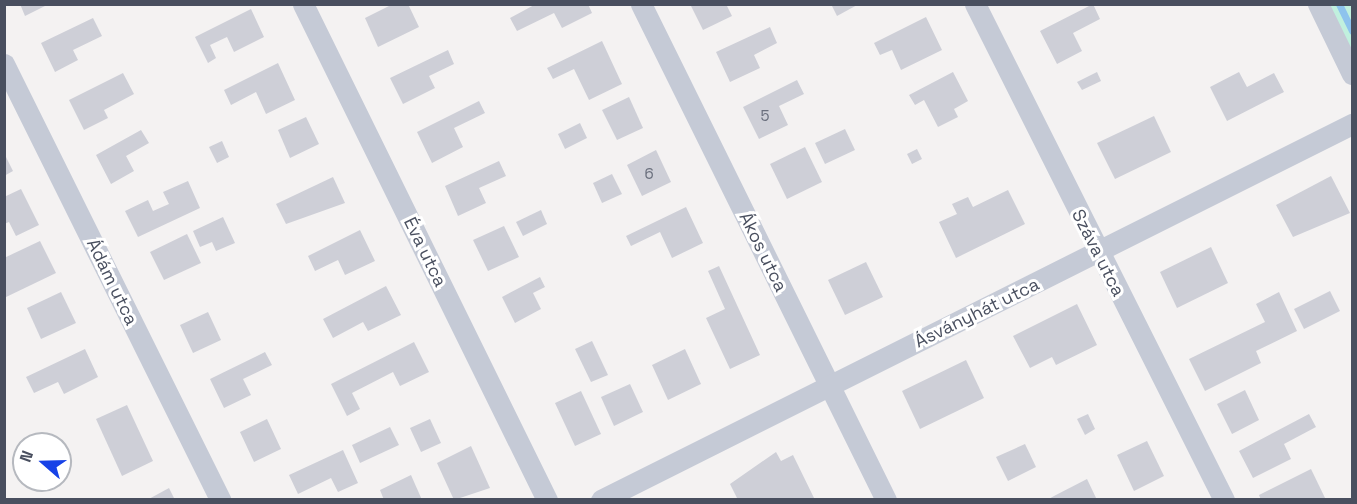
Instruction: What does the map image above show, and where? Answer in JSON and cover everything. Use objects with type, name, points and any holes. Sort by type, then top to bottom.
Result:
[{"type":"street","name":"Éva utca","points":[[303,4],[548,500]]},
{"type":"street","name":"Ákos utca","points":[[641,4],[886,500]]},
{"type":"street","name":"Száva utca","points":[[975,4],[1224,500]]},
{"type":"street","points":[[1318,4],[1353,74]]},
{"type":"street","name":"Ádám utca","points":[[4,64],[220,500]]},
{"type":"street","name":"Ásványhát utca","points":[[601,500],[829,384],[1099,254],[1353,124]]},
{"type":"green space","points":[[1322,5],[1352,5],[1352,66]]},
{"type":"building","points":[[20,4],[49,4],[25,16]]},
{"type":"building","points":[[393,4],[408,4],[419,27],[378,47],[365,18]]},
{"type":"building","points":[[536,4],[588,4],[592,13],[562,28],[554,13],[517,31],[510,18]]},
{"type":"building","points":[[690,4],[726,4],[732,16],[703,30]]},
{"type":"building","points":[[831,4],[859,4],[837,16]]},
{"type":"building","points":[[1093,4],[1100,19],[1073,33],[1082,51],[1057,64],[1040,31]]},
{"type":"building","points":[[251,9],[264,37],[234,52],[227,37],[210,45],[216,58],[208,63],[195,37]]},
{"type":"building","points":[[926,17],[942,50],[901,70],[892,50],[880,55],[874,43]]},
{"type":"building","points":[[93,18],[102,36],[73,50],[78,60],[55,72],[41,43]]},
{"type":"building","points":[[770,27],[777,43],[754,55],[760,68],[730,82],[716,52]]},
{"type":"building","points":[[602,41],[622,84],[589,100],[574,69],[553,79],[547,68]]},
{"type":"building","points":[[448,50],[454,64],[429,76],[435,88],[403,104],[390,78]]},
{"type":"building","points":[[278,63],[295,100],[266,114],[256,92],[231,105],[224,90]]},
{"type":"building","points":[[953,72],[968,101],[954,109],[958,117],[938,127],[924,100],[915,105],[909,95]]},
{"type":"building","points":[[1097,72],[1101,81],[1082,90],[1077,82]]},
{"type":"building","points":[[1239,72],[1247,87],[1274,73],[1284,92],[1227,121],[1210,87]]},
{"type":"building","points":[[123,73],[134,94],[104,110],[108,118],[84,130],[69,100]]},
{"type":"building","points":[[797,80],[804,94],[779,106],[788,125],[759,139],[743,107]]},
{"type":"building","points":[[629,97],[643,128],[617,140],[602,110]]},
{"type":"building","points":[[479,101],[485,113],[454,128],[463,147],[432,163],[417,132]]},
{"type":"building","points":[[1154,116],[1171,152],[1115,179],[1097,143]]},
{"type":"building","points":[[306,117],[319,144],[290,158],[278,130]]},
{"type":"building","points":[[580,123],[587,138],[565,149],[558,134]]},
{"type":"building","points":[[845,129],[855,150],[825,164],[815,143]]},
{"type":"building","points":[[141,130],[149,143],[126,156],[134,171],[111,184],[96,155]]},
{"type":"building","points":[[222,141],[229,157],[217,163],[209,147]]},
{"type":"building","points":[[805,147],[822,182],[787,199],[770,164]]},
{"type":"building","points":[[917,149],[922,159],[912,164],[907,154]]},
{"type":"building","points":[[656,150],[671,182],[642,196],[627,165]]},
{"type":"building","points":[[4,153],[13,171],[4,176]]},
{"type":"building","points":[[499,161],[506,176],[479,188],[486,203],[458,216],[445,186]]},
{"type":"building","points":[[612,174],[622,194],[602,203],[593,183]]},
{"type":"building","points":[[1331,176],[1350,213],[1293,237],[1276,205]]},
{"type":"building","points":[[333,177],[345,203],[286,224],[276,204]]},
{"type":"building","points":[[188,181],[200,208],[138,237],[125,211],[148,200],[153,211],[169,204],[163,192]]},
{"type":"building","points":[[21,189],[39,225],[16,236],[9,222],[4,224],[4,197]]},
{"type":"building","points":[[1008,190],[1025,224],[956,258],[939,222],[957,214],[952,204],[968,197],[973,207]]},
{"type":"building","points":[[686,207],[703,243],[672,258],[660,232],[631,246],[626,236]]},
{"type":"building","points":[[541,210],[547,224],[523,236],[516,222]]},
{"type":"building","points":[[223,217],[235,243],[216,251],[212,242],[200,247],[193,231]]},
{"type":"building","points":[[504,226],[519,257],[488,271],[473,240]]},
{"type":"building","points":[[360,230],[375,261],[345,275],[338,260],[315,271],[308,256]]},
{"type":"building","points":[[187,234],[201,263],[164,280],[150,252]]},
{"type":"building","points":[[40,241],[56,273],[4,298],[4,258]]},
{"type":"building","points":[[1211,247],[1228,283],[1177,308],[1160,272]]},
{"type":"building","points":[[866,262],[883,297],[845,315],[828,280]]},
{"type":"building","points":[[719,266],[760,355],[730,369],[706,318],[725,309],[708,271]]},
{"type":"building","points":[[540,277],[545,287],[533,293],[541,309],[515,323],[502,297]]},
{"type":"building","points":[[386,286],[401,315],[368,331],[363,322],[333,338],[323,319]]},
{"type":"building","points":[[1330,291],[1340,311],[1304,329],[1294,309]]},
{"type":"building","points":[[61,292],[76,323],[41,339],[27,308]]},
{"type":"building","points":[[1279,292],[1297,331],[1256,351],[1261,363],[1205,391],[1189,359],[1265,322],[1256,304]]},
{"type":"building","points":[[1077,304],[1097,345],[1056,365],[1052,357],[1030,368],[1013,336]]},
{"type":"building","points":[[208,312],[221,340],[193,353],[180,325]]},
{"type":"building","points":[[592,341],[608,375],[591,382],[575,349]]},
{"type":"building","points":[[414,342],[429,372],[400,386],[393,372],[352,393],[360,409],[347,416],[331,384]]},
{"type":"building","points":[[85,349],[98,377],[64,394],[58,382],[34,393],[26,377]]},
{"type":"building","points":[[685,349],[701,384],[668,400],[652,365]]},
{"type":"building","points":[[265,352],[272,365],[243,379],[251,395],[224,408],[210,379]]},
{"type":"building","points":[[966,360],[984,398],[920,429],[902,391]]},
{"type":"building","points":[[630,384],[643,412],[614,426],[601,397]]},
{"type":"building","points":[[1245,390],[1259,420],[1232,434],[1217,404]]},
{"type":"building","points":[[581,391],[601,434],[575,446],[555,403]]},
{"type":"building","points":[[127,405],[153,461],[122,476],[96,419]]},
{"type":"building","points":[[1088,414],[1095,429],[1085,435],[1077,419]]},
{"type":"building","points":[[1309,414],[1316,427],[1284,444],[1291,459],[1253,478],[1239,451]]},
{"type":"building","points":[[267,419],[281,449],[254,462],[240,432]]},
{"type":"building","points":[[430,419],[441,443],[421,452],[410,428]]},
{"type":"building","points":[[390,427],[399,445],[360,463],[352,445]]},
{"type":"building","points":[[1147,441],[1164,476],[1134,491],[1117,455]]},
{"type":"building","points":[[1025,444],[1036,467],[1008,481],[996,457]]},
{"type":"building","points":[[471,446],[490,488],[454,500],[437,463]]},
{"type":"building","points":[[343,450],[358,483],[338,492],[331,478],[298,494],[289,475]]},
{"type":"building","points":[[776,452],[781,461],[793,455],[815,500],[738,500],[730,484]]},
{"type":"building","points":[[1311,469],[1326,500],[1261,500],[1259,495]]},
{"type":"building","points":[[411,475],[422,500],[384,500],[380,490]]},
{"type":"building","points":[[1087,479],[1097,500],[1047,500],[1054,496]]},
{"type":"building","points":[[169,488],[175,500],[147,500]]},
{"type":"waterway","points":[[1339,4],[1352,31]]}]
